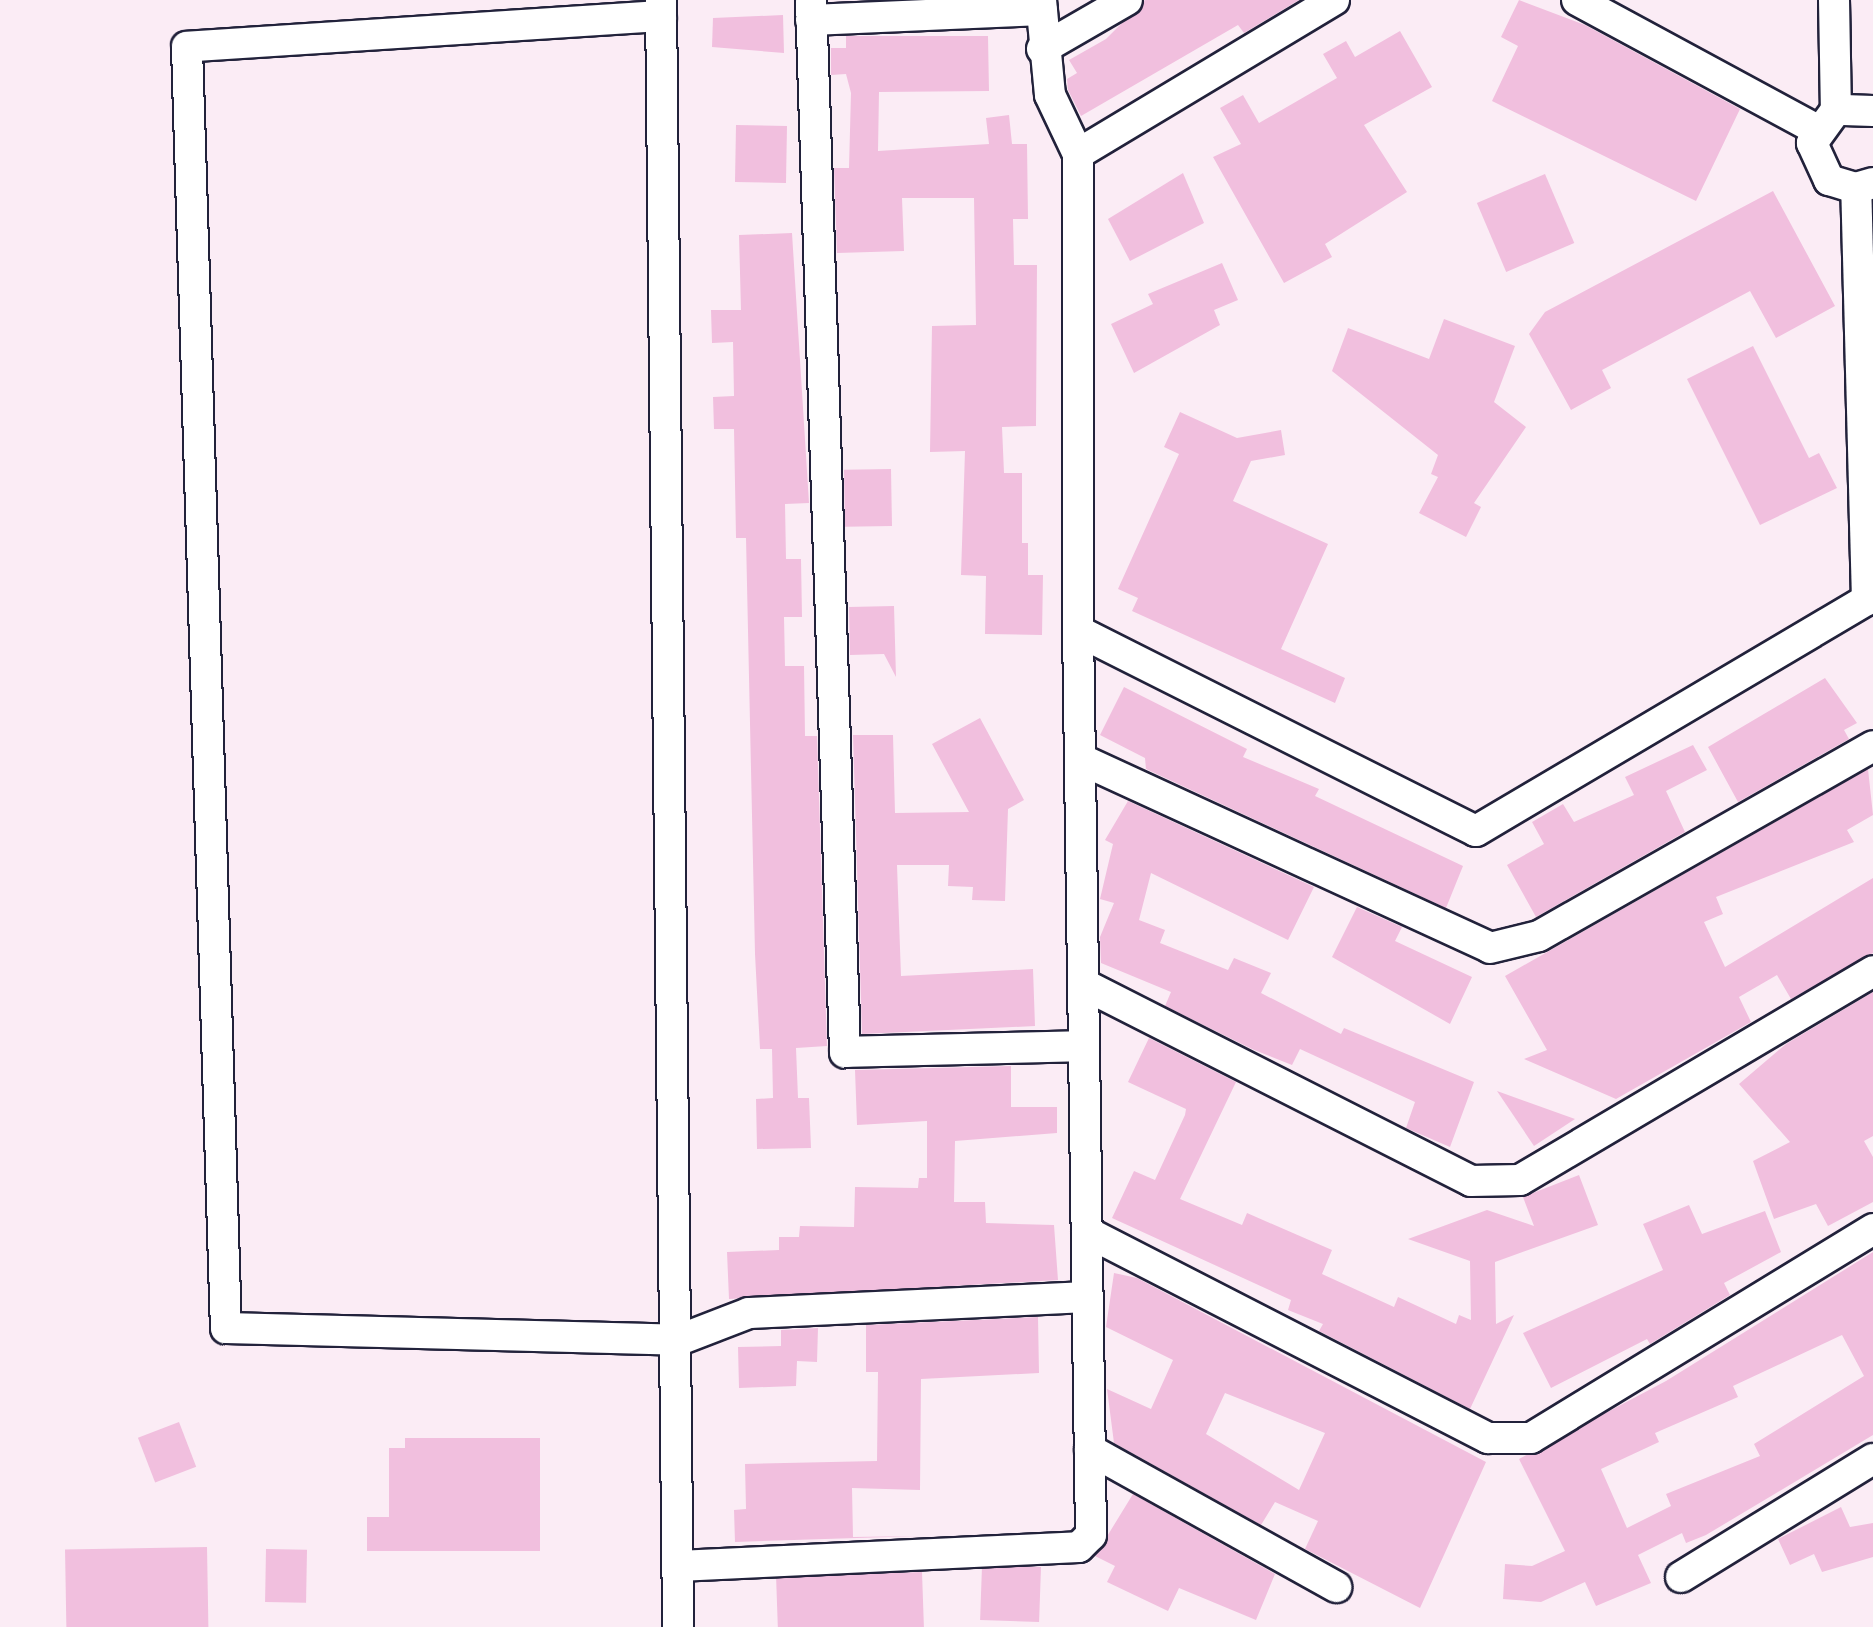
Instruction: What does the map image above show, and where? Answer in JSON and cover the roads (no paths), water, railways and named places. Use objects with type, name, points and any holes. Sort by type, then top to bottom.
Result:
[{"type":"street","points":[[1042,49],[1127,0]]},
{"type":"street","points":[[1078,154],[1334,0]]},
{"type":"street","points":[[1577,0],[1826,119],[1873,111]]},
{"type":"street","points":[[1078,631],[1476,831],[1871,601],[1865,185],[1819,170],[1826,119],[1834,0]]},
{"type":"street","points":[[678,1566],[1079,1547],[1091,1535],[1088,1297],[1078,631],[1078,154],[1050,95],[1042,49],[1042,5],[811,10],[845,1052],[1084,1046]]},
{"type":"street","points":[[678,1627],[679,1340],[661,8],[187,47],[226,1328],[679,1340],[749,1313],[1088,1297]]},
{"type":"street","points":[[1080,759],[1490,948],[1539,936],[1873,746]]},
{"type":"street","points":[[1083,984],[1471,1181],[1520,1180],[1873,971]]},
{"type":"street","points":[[1087,1232],[1488,1438],[1531,1438],[1873,1229]]},
{"type":"street","points":[[1090,1450],[1336,1587]]},
{"type":"street","points":[[1681,1577],[1873,1459]]}]
